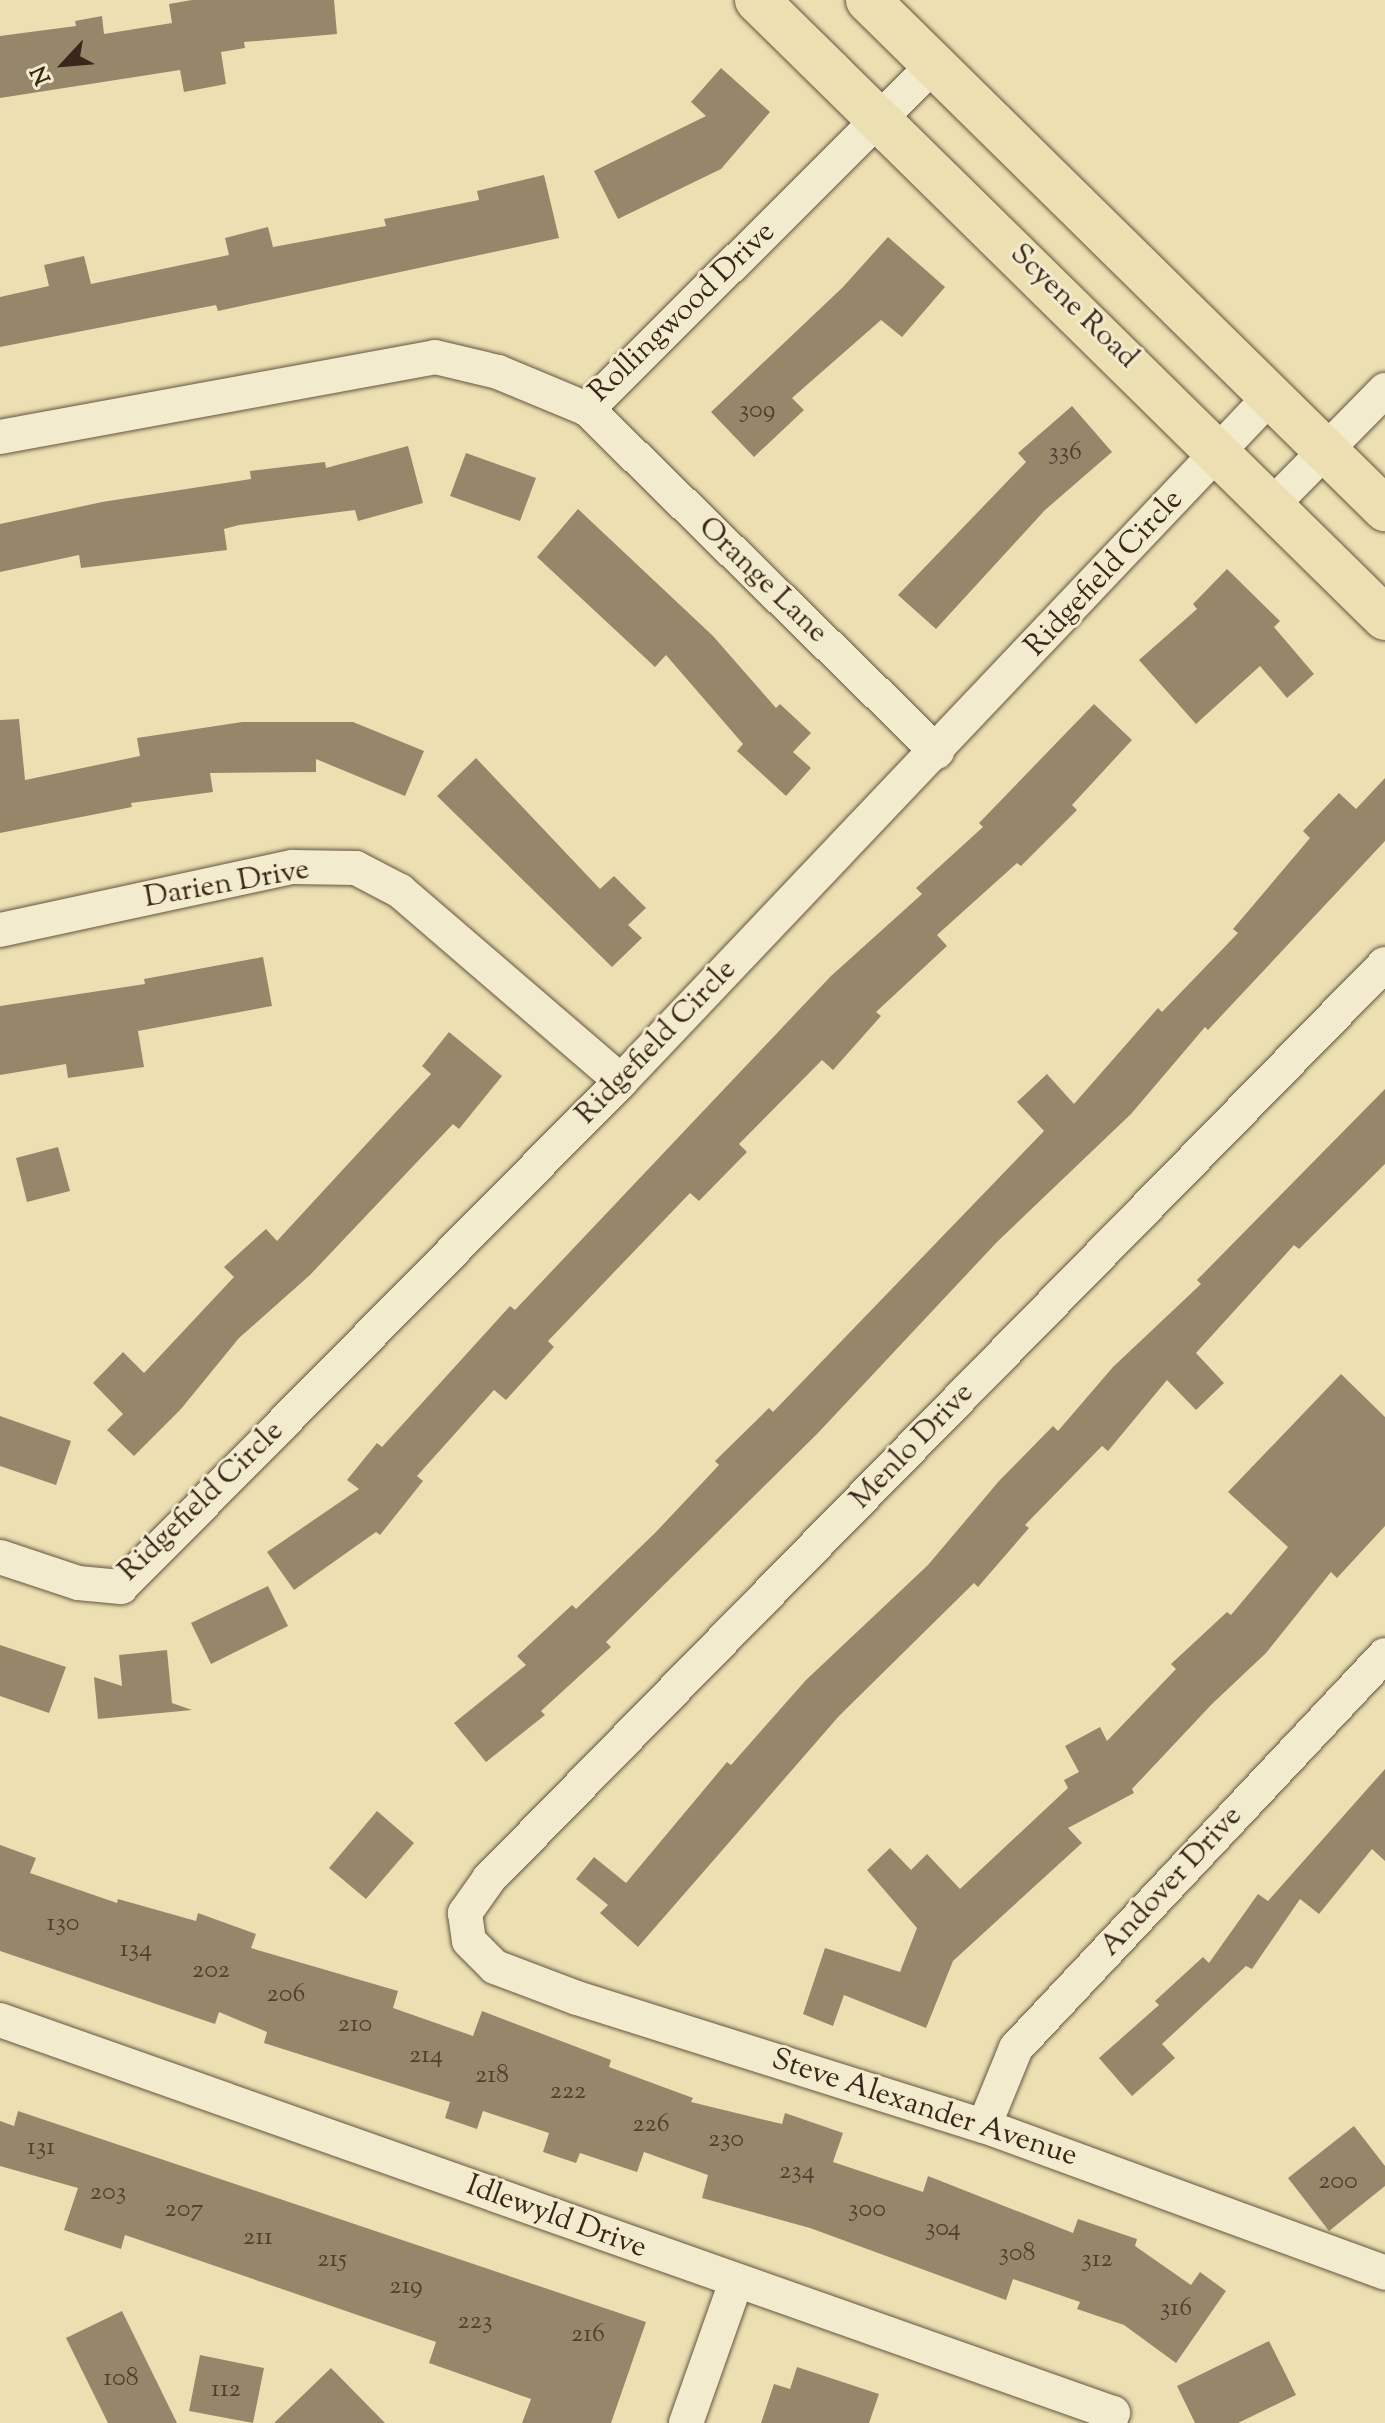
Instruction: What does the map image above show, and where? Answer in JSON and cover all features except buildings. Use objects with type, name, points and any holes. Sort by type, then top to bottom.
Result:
[{"type":"main road","name":"Scyene Road","points":[[757,0],[1220,451],[1385,618]]},
{"type":"main road","points":[[868,0],[1385,509]]},
{"type":"street","name":"Rollingwood Drive","points":[[0,437],[435,357],[498,372],[587,409],[934,64]]},
{"type":"street","points":[[1273,504],[1385,390]]},
{"type":"street","name":"Ridgefield Circle","points":[[0,1557],[78,1583],[121,1587],[621,1081],[937,752],[1269,398]]},
{"type":"street","name":"Orange Lane","points":[[587,409],[937,752]]},
{"type":"street","name":"Darien Drive","points":[[0,930],[292,867],[356,868],[400,891],[621,1081]]},
{"type":"street","name":"Menlo Drive","points":[[469,1941],[465,1913],[489,1879],[1385,964]]},
{"type":"street","name":"Andover Drive","points":[[984,2126],[1016,2048],[1385,1655]]},
{"type":"street","name":"Steve Alexander Avenue","points":[[469,1941],[495,1967],[577,1998],[984,2126],[1385,2273]]},
{"type":"street","name":"Idlewyld Drive","points":[[0,2020],[1111,2418]]},
{"type":"street","points":[[686,2423],[736,2282]]}]
